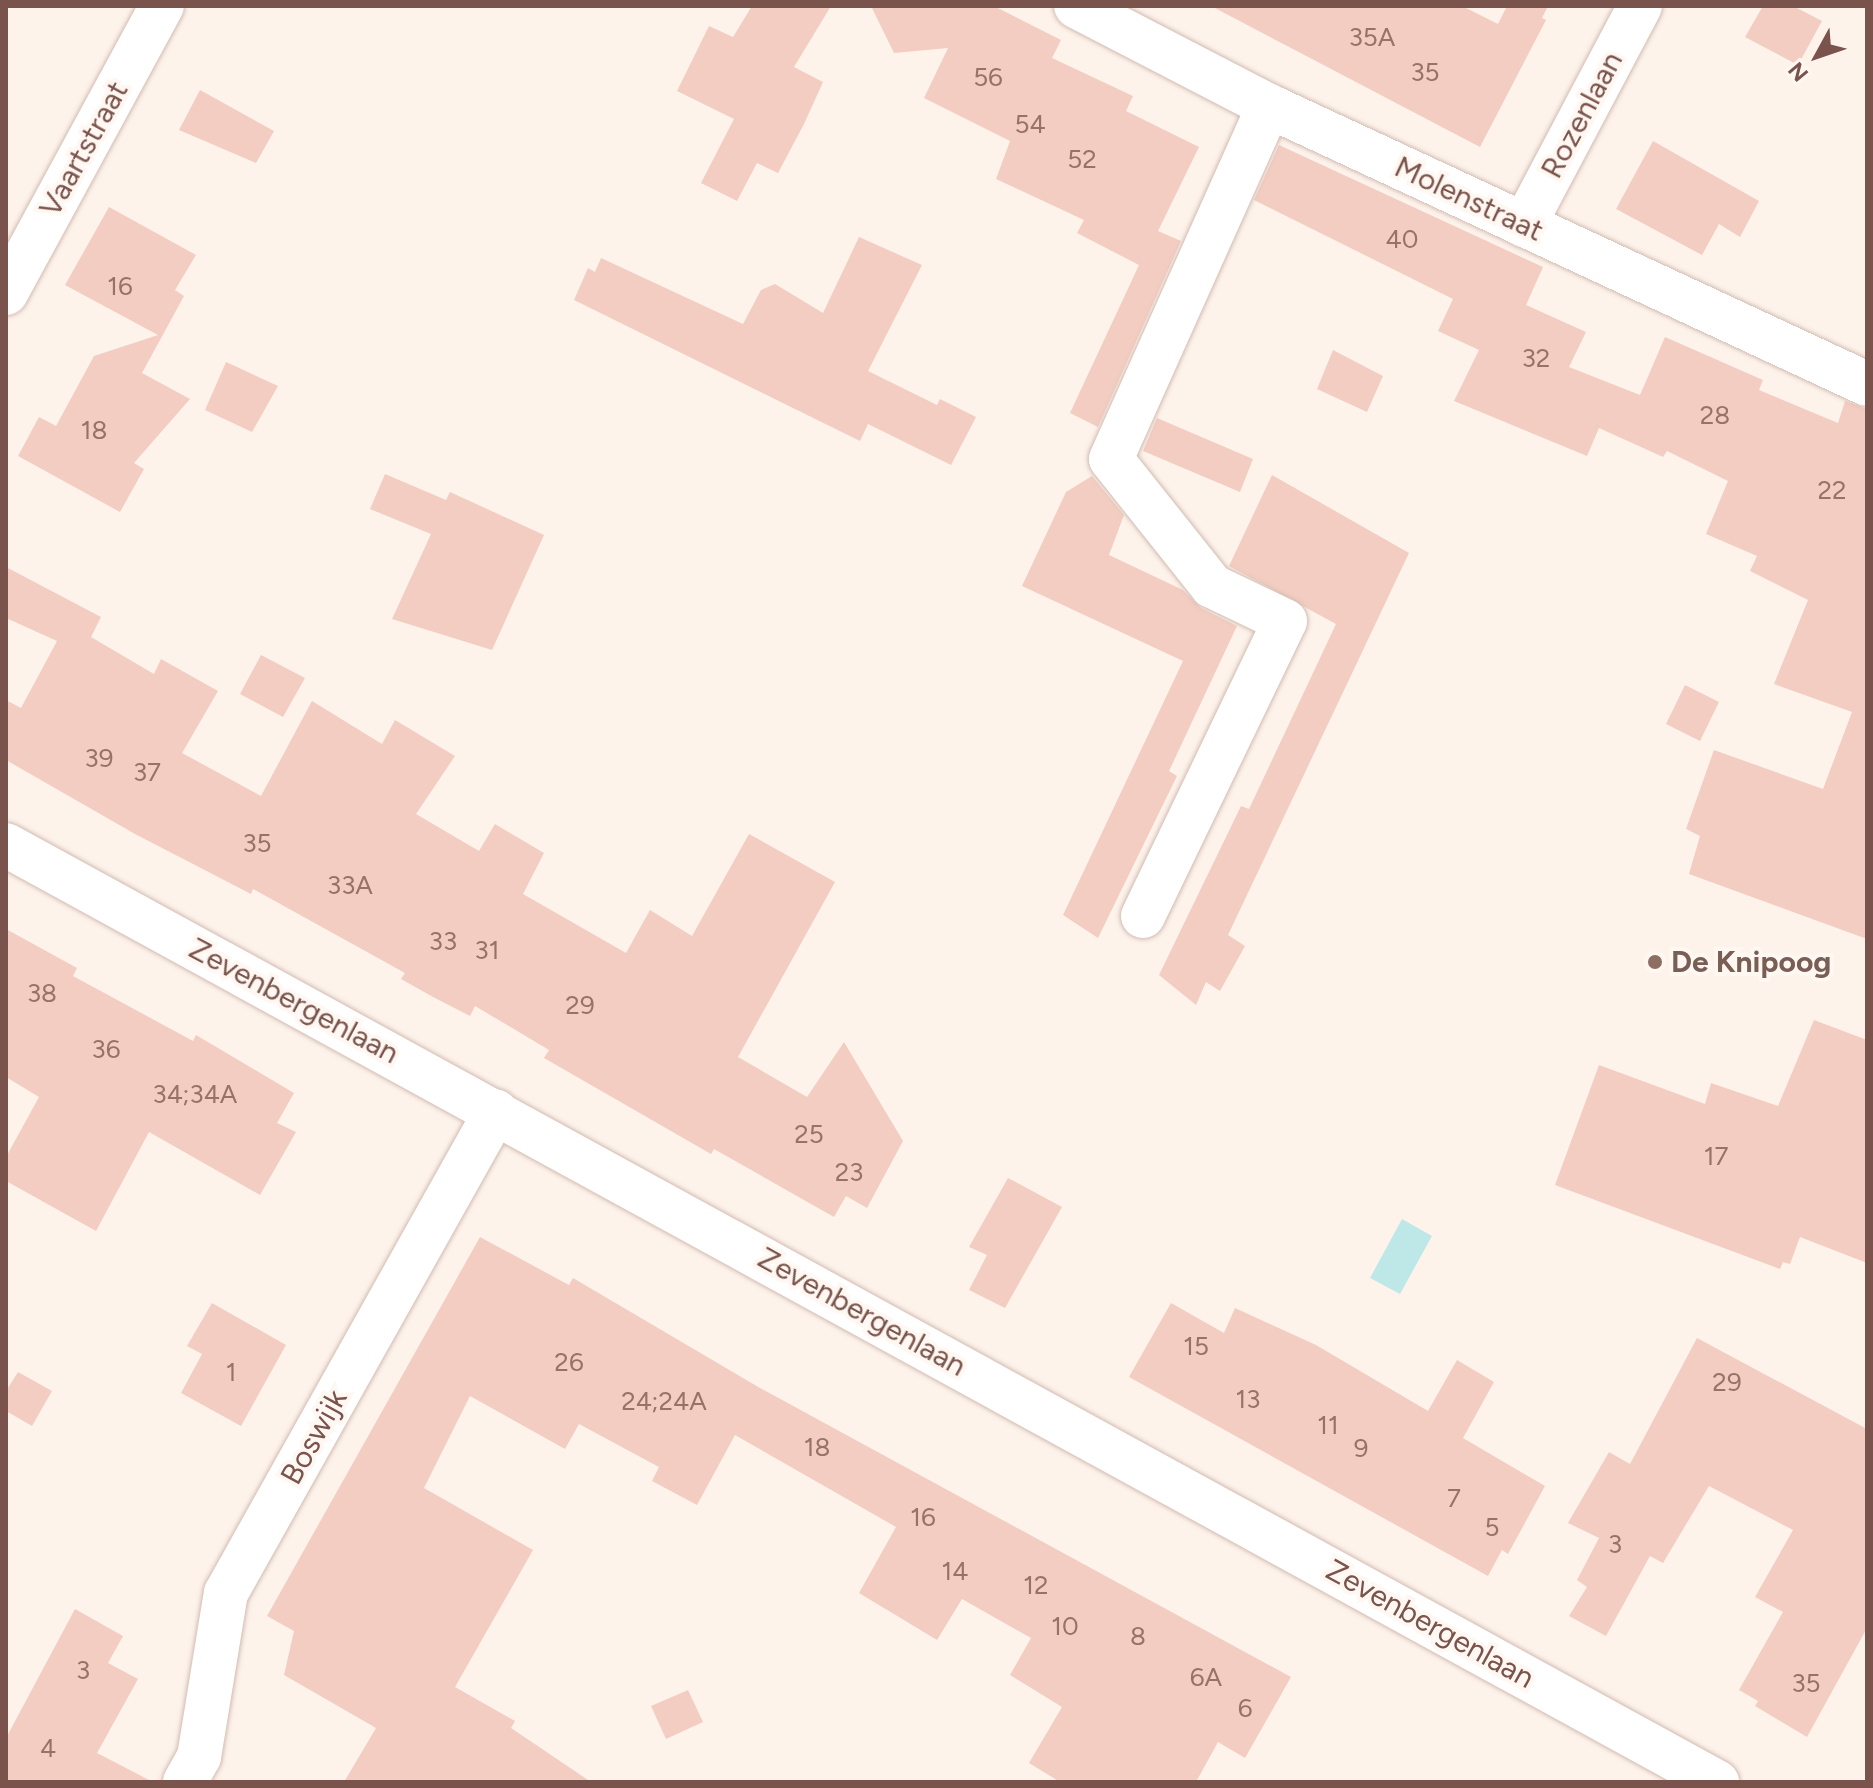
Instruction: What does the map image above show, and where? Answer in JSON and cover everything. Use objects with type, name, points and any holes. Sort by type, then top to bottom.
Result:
[{"type":"street","name":"Vaartstraat","points":[[6,293],[162,6]]},
{"type":"street","name":"Molenstraat","points":[[1076,6],[1269,106],[1867,384]]},
{"type":"street","name":"Rozenlaan","points":[[1524,225],[1640,6]]},
{"type":"street","points":[[1143,916],[1285,621],[1212,586],[1111,459],[1269,106]]},
{"type":"street","name":"Zevenbergenlaan","points":[[6,845],[1717,1782]]},
{"type":"street","name":"Boswijk","points":[[185,1782],[199,1757],[226,1593],[496,1111]]},
{"type":"water","points":[[1402,1219],[1432,1236],[1400,1294],[1370,1278]]},
{"type":"building","points":[[752,6],[831,6],[794,67],[823,82],[804,124],[778,173],[757,163],[737,201],[701,183],[734,119],[677,91],[709,26],[733,37]]},
{"type":"building","points":[[871,6],[994,6],[1061,40],[1052,58],[1133,96],[1126,111],[1199,147],[1158,231],[1181,241],[1098,427],[1070,413],[1139,265],[1077,233],[1084,220],[996,179],[1010,141],[924,98],[948,48],[894,53]]},
{"type":"building","points":[[1211,6],[1462,6],[1498,24],[1507,6],[1548,6],[1542,18],[1546,20],[1480,147]]},
{"type":"building","points":[[1763,6],[1793,6],[1822,21],[1798,65],[1745,37]]},
{"type":"building","points":[[200,90],[274,131],[256,163],[179,130]]},
{"type":"building","points":[[1653,141],[1759,201],[1740,237],[1719,224],[1702,255],[1616,209]]},
{"type":"building","points":[[1279,145],[1543,267],[1526,305],[1586,332],[1569,367],[1640,395],[1665,337],[1763,380],[1759,390],[1838,423],[1845,401],[1867,409],[1867,939],[1689,874],[1700,836],[1686,829],[1714,750],[1823,789],[1852,712],[1774,684],[1808,600],[1750,571],[1757,556],[1706,534],[1728,481],[1667,451],[1663,457],[1599,428],[1587,456],[1454,401],[1479,350],[1438,331],[1453,299],[1254,200]]},
{"type":"building","points":[[109,207],[196,255],[175,290],[184,296],[142,373],[190,399],[134,463],[144,469],[120,512],[18,456],[39,417],[56,426],[94,356],[158,335],[65,285]]},
{"type":"building","points":[[859,237],[922,265],[868,371],[937,405],[940,399],[976,417],[951,465],[868,424],[860,441],[574,300],[588,268],[595,272],[601,258],[743,324],[761,290],[775,284],[823,313]]},
{"type":"building","points":[[1333,350],[1383,376],[1367,412],[1317,389]]},
{"type":"building","points":[[226,362],[278,386],[252,432],[205,410]]},
{"type":"building","points":[[1157,418],[1253,459],[1240,492],[1143,451]]},
{"type":"building","points":[[385,474],[446,500],[450,492],[544,535],[492,650],[392,619],[431,534],[370,509]]},
{"type":"building","points":[[1272,475],[1409,553],[1228,935],[1245,946],[1220,991],[1206,982],[1196,1005],[1159,975],[1241,806],[1249,809],[1336,624],[1229,566]]},
{"type":"building","points":[[1092,476],[1124,515],[1109,555],[1183,590],[1201,608],[1237,626],[1169,771],[1177,776],[1098,938],[1063,915],[1183,661],[1022,586],[1066,492]]},
{"type":"building","points":[[6,567],[101,617],[91,637],[154,674],[161,659],[218,691],[182,753],[261,796],[312,701],[382,744],[395,720],[455,756],[416,814],[479,851],[495,824],[544,853],[523,894],[626,953],[650,910],[692,936],[749,834],[835,882],[738,1057],[807,1097],[844,1042],[903,1141],[867,1208],[846,1196],[834,1217],[714,1149],[711,1154],[544,1058],[549,1050],[475,1006],[470,1016],[433,997],[401,979],[405,973],[253,889],[251,894],[135,834],[6,760],[6,700],[21,708],[57,641],[6,618]]},
{"type":"building","points":[[261,655],[305,678],[283,717],[240,694]]},
{"type":"building","points":[[1685,685],[1719,702],[1700,741],[1666,724]]},
{"type":"building","points":[[6,929],[77,968],[73,976],[193,1041],[196,1035],[294,1093],[277,1123],[296,1132],[260,1195],[149,1132],[96,1231],[6,1181],[6,1157],[39,1097],[6,1077]]},
{"type":"building","points":[[1814,1020],[1867,1040],[1867,1263],[1800,1237],[1790,1264],[1783,1262],[1780,1269],[1555,1185],[1599,1065],[1705,1104],[1711,1083],[1778,1106]]},
{"type":"building","points":[[1008,1178],[1062,1207],[1005,1308],[969,1290],[987,1255],[969,1247]]},
{"type":"building","points":[[480,1237],[569,1285],[573,1278],[760,1388],[1291,1677],[1245,1758],[1218,1742],[1196,1782],[1060,1782],[1029,1763],[1062,1707],[1010,1675],[1031,1638],[962,1599],[937,1640],[859,1593],[896,1527],[735,1435],[697,1505],[652,1481],[659,1467],[579,1424],[565,1449],[470,1396],[424,1488],[533,1550],[455,1687],[515,1721],[511,1728],[591,1782],[344,1782],[376,1728],[284,1675],[294,1631],[267,1616]]},
{"type":"building","points":[[212,1303],[286,1345],[241,1426],[181,1393],[202,1354],[187,1346]]},
{"type":"building","points":[[1171,1303],[1224,1333],[1235,1308],[1316,1345],[1428,1411],[1457,1360],[1494,1382],[1463,1438],[1545,1486],[1508,1554],[1502,1550],[1488,1576],[1129,1377]]},
{"type":"building","points":[[1697,1338],[1867,1429],[1867,1628],[1807,1737],[1755,1706],[1758,1701],[1739,1690],[1783,1612],[1755,1597],[1793,1530],[1709,1486],[1663,1563],[1650,1556],[1606,1636],[1569,1616],[1587,1587],[1577,1580],[1599,1538],[1568,1523],[1609,1452],[1630,1464]]},
{"type":"building","points":[[18,1372],[52,1391],[32,1426],[6,1411],[6,1391]]},
{"type":"building","points":[[75,1609],[123,1636],[108,1663],[138,1679],[97,1753],[153,1782],[6,1782],[6,1738]]},
{"type":"building","points":[[688,1690],[703,1722],[666,1739],[651,1706]]},
{"type":"place","name":"De Knipoog","points":[[1655,962]]}]
